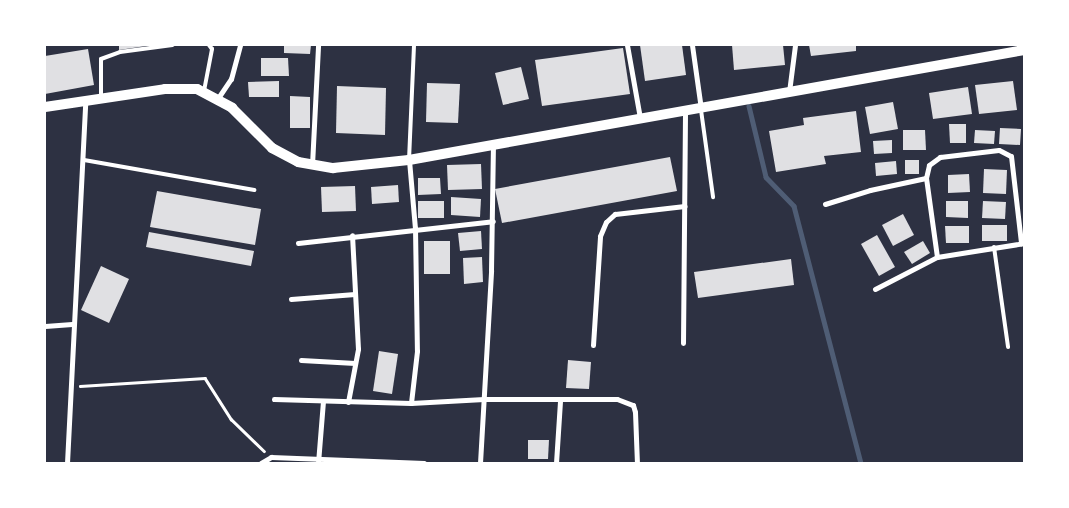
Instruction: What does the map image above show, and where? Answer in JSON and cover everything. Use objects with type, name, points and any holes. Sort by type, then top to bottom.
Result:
[{"type":"main road","points":[[45,106],[181,88],[204,91],[218,98],[272,148],[312,166],[334,168],[408,160],[685,113],[789,92],[1024,50]]},
{"type":"street","points":[[218,98],[231,79],[240,45]]},
{"type":"street","points":[[312,166],[318,45]]},
{"type":"street","points":[[627,45],[641,120]]},
{"type":"street","points":[[692,45],[701,110]]},
{"type":"street","points":[[789,92],[795,45]]},
{"type":"street","points":[[67,463],[72,324],[84,160],[85,102]]},
{"type":"street","points":[[683,344],[685,113]]},
{"type":"street","points":[[480,463],[493,221],[493,145]]},
{"type":"street","points":[[875,289],[937,257],[1022,243],[1014,160],[1006,152],[940,157],[929,165],[926,178],[937,257]]},
{"type":"street","points":[[408,160],[415,228],[417,351],[411,402]]},
{"type":"street","points":[[825,204],[870,190],[926,178]]},
{"type":"street","points":[[593,345],[600,236],[606,222],[615,214],[685,206]]},
{"type":"street","points":[[298,243],[352,235],[493,221]]},
{"type":"street","points":[[348,402],[355,363],[355,294],[352,235]]},
{"type":"street","points":[[291,300],[355,294]]},
{"type":"street","points":[[45,326],[72,324]]},
{"type":"street","points":[[301,360],[355,363]]},
{"type":"street","points":[[274,399],[411,402],[484,399],[560,401],[617,399],[633,405],[638,422],[637,463]]},
{"type":"street","points":[[318,461],[323,401]]},
{"type":"street","points":[[556,463],[560,401]]},
{"type":"street","points":[[261,463],[271,457],[318,461],[424,463]]},
{"type":"lane","points":[[101,99],[101,59],[120,52],[173,45]]},
{"type":"lane","points":[[204,91],[212,49],[209,45]]},
{"type":"lane","points":[[408,160],[414,45]]},
{"type":"lane","points":[[701,110],[713,197]]},
{"type":"lane","points":[[84,160],[254,190]]},
{"type":"lane","points":[[994,247],[1008,347]]},
{"type":"path","points":[[69,386],[205,378],[231,419],[271,457]]},
{"type":"building","points":[[119,45],[146,45],[146,46],[119,50]]},
{"type":"building","points":[[284,45],[311,45],[310,54],[284,53]]},
{"type":"building","points":[[640,45],[682,45],[686,75],[645,81]]},
{"type":"building","points":[[732,45],[783,45],[785,65],[734,70]]},
{"type":"building","points":[[809,45],[856,45],[856,51],[811,56]]},
{"type":"building","points":[[623,48],[630,94],[542,106],[535,60]]},
{"type":"building","points":[[88,49],[94,85],[45,94],[45,56]]},
{"type":"building","points":[[261,58],[288,58],[289,76],[261,76]]},
{"type":"building","points":[[521,67],[529,99],[503,105],[495,73]]},
{"type":"building","points":[[279,81],[279,97],[249,97],[248,82]]},
{"type":"building","points":[[1013,81],[1017,110],[979,114],[975,85]]},
{"type":"building","points":[[427,83],[460,84],[458,123],[426,122]]},
{"type":"building","points":[[337,86],[386,88],[385,135],[336,133]]},
{"type":"building","points":[[968,87],[972,114],[933,119],[929,93]]},
{"type":"building","points":[[290,96],[310,97],[310,128],[290,128]]},
{"type":"building","points":[[893,102],[898,129],[870,134],[865,107]]},
{"type":"building","points":[[856,111],[861,152],[824,156],[826,164],[776,172],[769,131],[804,125],[803,118]]},
{"type":"building","points":[[949,124],[966,124],[966,143],[950,143]]},
{"type":"building","points":[[1000,128],[1021,129],[1020,145],[999,144]]},
{"type":"building","points":[[903,130],[925,130],[926,150],[903,150]]},
{"type":"building","points":[[975,130],[995,131],[994,144],[974,143]]},
{"type":"building","points":[[892,140],[892,153],[874,154],[873,141]]},
{"type":"building","points":[[670,157],[677,191],[502,223],[495,189]]},
{"type":"building","points":[[905,160],[919,160],[919,174],[905,174]]},
{"type":"building","points":[[896,161],[897,174],[876,176],[875,163]]},
{"type":"building","points":[[481,164],[482,189],[448,190],[447,165]]},
{"type":"building","points":[[984,169],[1007,170],[1006,194],[983,193]]},
{"type":"building","points":[[969,174],[970,192],[948,193],[948,175]]},
{"type":"building","points":[[418,178],[440,178],[441,194],[418,195]]},
{"type":"building","points":[[398,185],[399,202],[372,204],[371,187]]},
{"type":"building","points":[[355,186],[356,211],[322,212],[321,187]]},
{"type":"building","points":[[157,191],[261,209],[255,245],[150,227]]},
{"type":"building","points":[[451,197],[481,199],[480,217],[451,215]]},
{"type":"building","points":[[418,201],[444,201],[444,218],[418,218]]},
{"type":"building","points":[[946,201],[968,201],[968,218],[946,217]]},
{"type":"building","points":[[983,201],[1006,202],[1005,219],[982,218]]},
{"type":"building","points":[[903,214],[914,235],[893,246],[882,225]]},
{"type":"building","points":[[982,225],[1007,225],[1007,241],[982,241]]},
{"type":"building","points":[[945,226],[969,226],[969,243],[946,243]]},
{"type":"building","points":[[481,231],[482,249],[460,251],[458,233]]},
{"type":"building","points":[[149,232],[254,251],[251,266],[146,247]]},
{"type":"building","points":[[877,235],[895,267],[879,276],[861,244]]},
{"type":"building","points":[[424,241],[450,241],[450,274],[424,274]]},
{"type":"building","points":[[923,241],[930,253],[912,264],[904,252]]},
{"type":"building","points":[[482,257],[483,282],[464,284],[463,258]]},
{"type":"building","points":[[791,259],[794,285],[698,298],[694,272]]},
{"type":"building","points":[[101,266],[129,279],[109,323],[81,310]]},
{"type":"building","points":[[379,351],[398,354],[392,394],[373,391]]},
{"type":"building","points":[[568,360],[591,362],[589,389],[566,388]]},
{"type":"building","points":[[528,440],[549,440],[548,459],[528,459]]},
{"type":"waterway","points":[[749,106],[766,177],[794,206],[861,463]]}]
